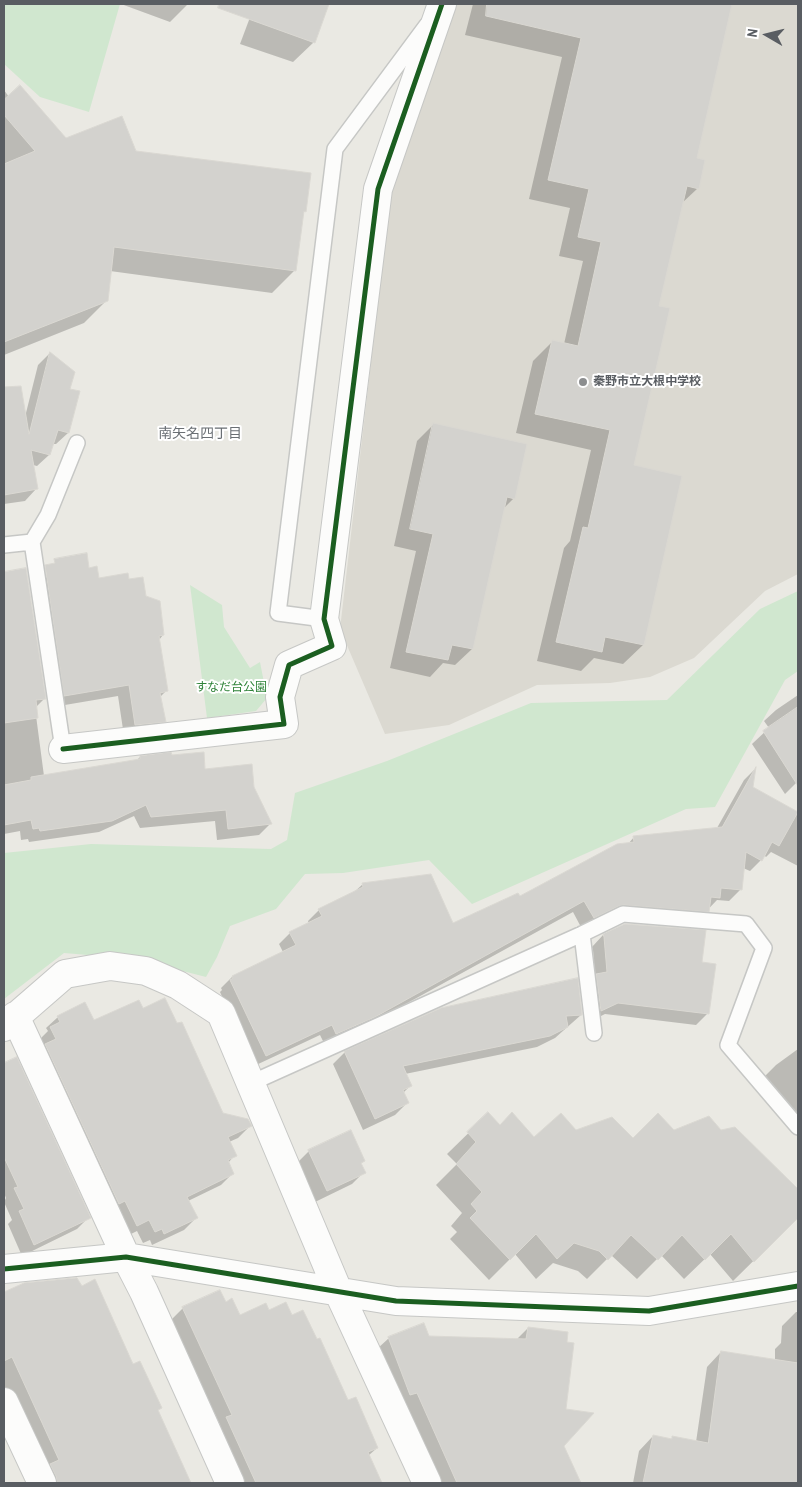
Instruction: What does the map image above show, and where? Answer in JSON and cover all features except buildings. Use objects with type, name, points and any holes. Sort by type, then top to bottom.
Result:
[{"type":"street","points":[[63,749],[284,724],[280,697],[290,665],[332,646],[324,619],[378,189],[441,5]]},
{"type":"street","points":[[230,1483],[144,1292],[10,1022],[65,974],[110,966],[146,971],[178,985],[221,1013],[338,1291],[428,1483]]},
{"type":"street","points":[[4,1269],[126,1257],[396,1301],[649,1311],[798,1286]]},
{"type":"street","points":[[4,1402],[42,1483]]},
{"type":"lane","points":[[324,619],[278,613],[335,148],[441,5]]},
{"type":"lane","points":[[63,749],[32,542],[48,515],[76,443]]},
{"type":"lane","points":[[4,545],[32,542]]},
{"type":"lane","points":[[251,1083],[623,914],[746,924],[764,948],[728,1045],[798,1127]]},
{"type":"lane","points":[[582,934],[594,1033]]},
{"type":"shaded area","name":"秦野市立大根中学校","points":[[456,4],[798,4],[798,574],[765,591],[694,658],[650,677],[610,683],[537,685],[449,725],[385,734],[340,629],[391,190]]},
{"type":"green space","points":[[4,4],[120,4],[89,112],[40,97],[4,64]]},
{"type":"green space","name":"すなだ台公園","points":[[190,585],[222,605],[224,627],[250,668],[260,662],[267,698],[256,711],[207,718]]},
{"type":"green space","points":[[798,591],[798,671],[785,680],[715,807],[686,809],[472,904],[429,860],[343,873],[305,874],[276,909],[230,926],[206,977],[136,959],[64,953],[4,999],[4,853],[91,844],[271,849],[287,840],[295,793],[387,761],[531,703],[667,700],[760,609]]},
{"type":"cycle path","points":[[63,749],[284,724],[280,697],[289,665],[332,646],[324,619],[378,189],[442,4]]},
{"type":"cycle path","points":[[4,1269],[126,1257],[396,1301],[649,1311],[798,1286]]},
{"type":"place","name":"秦野市立大根中学校","points":[[583,382]]},
{"type":"district","name":"南矢名四丁目","points":[[200,434]]}]
